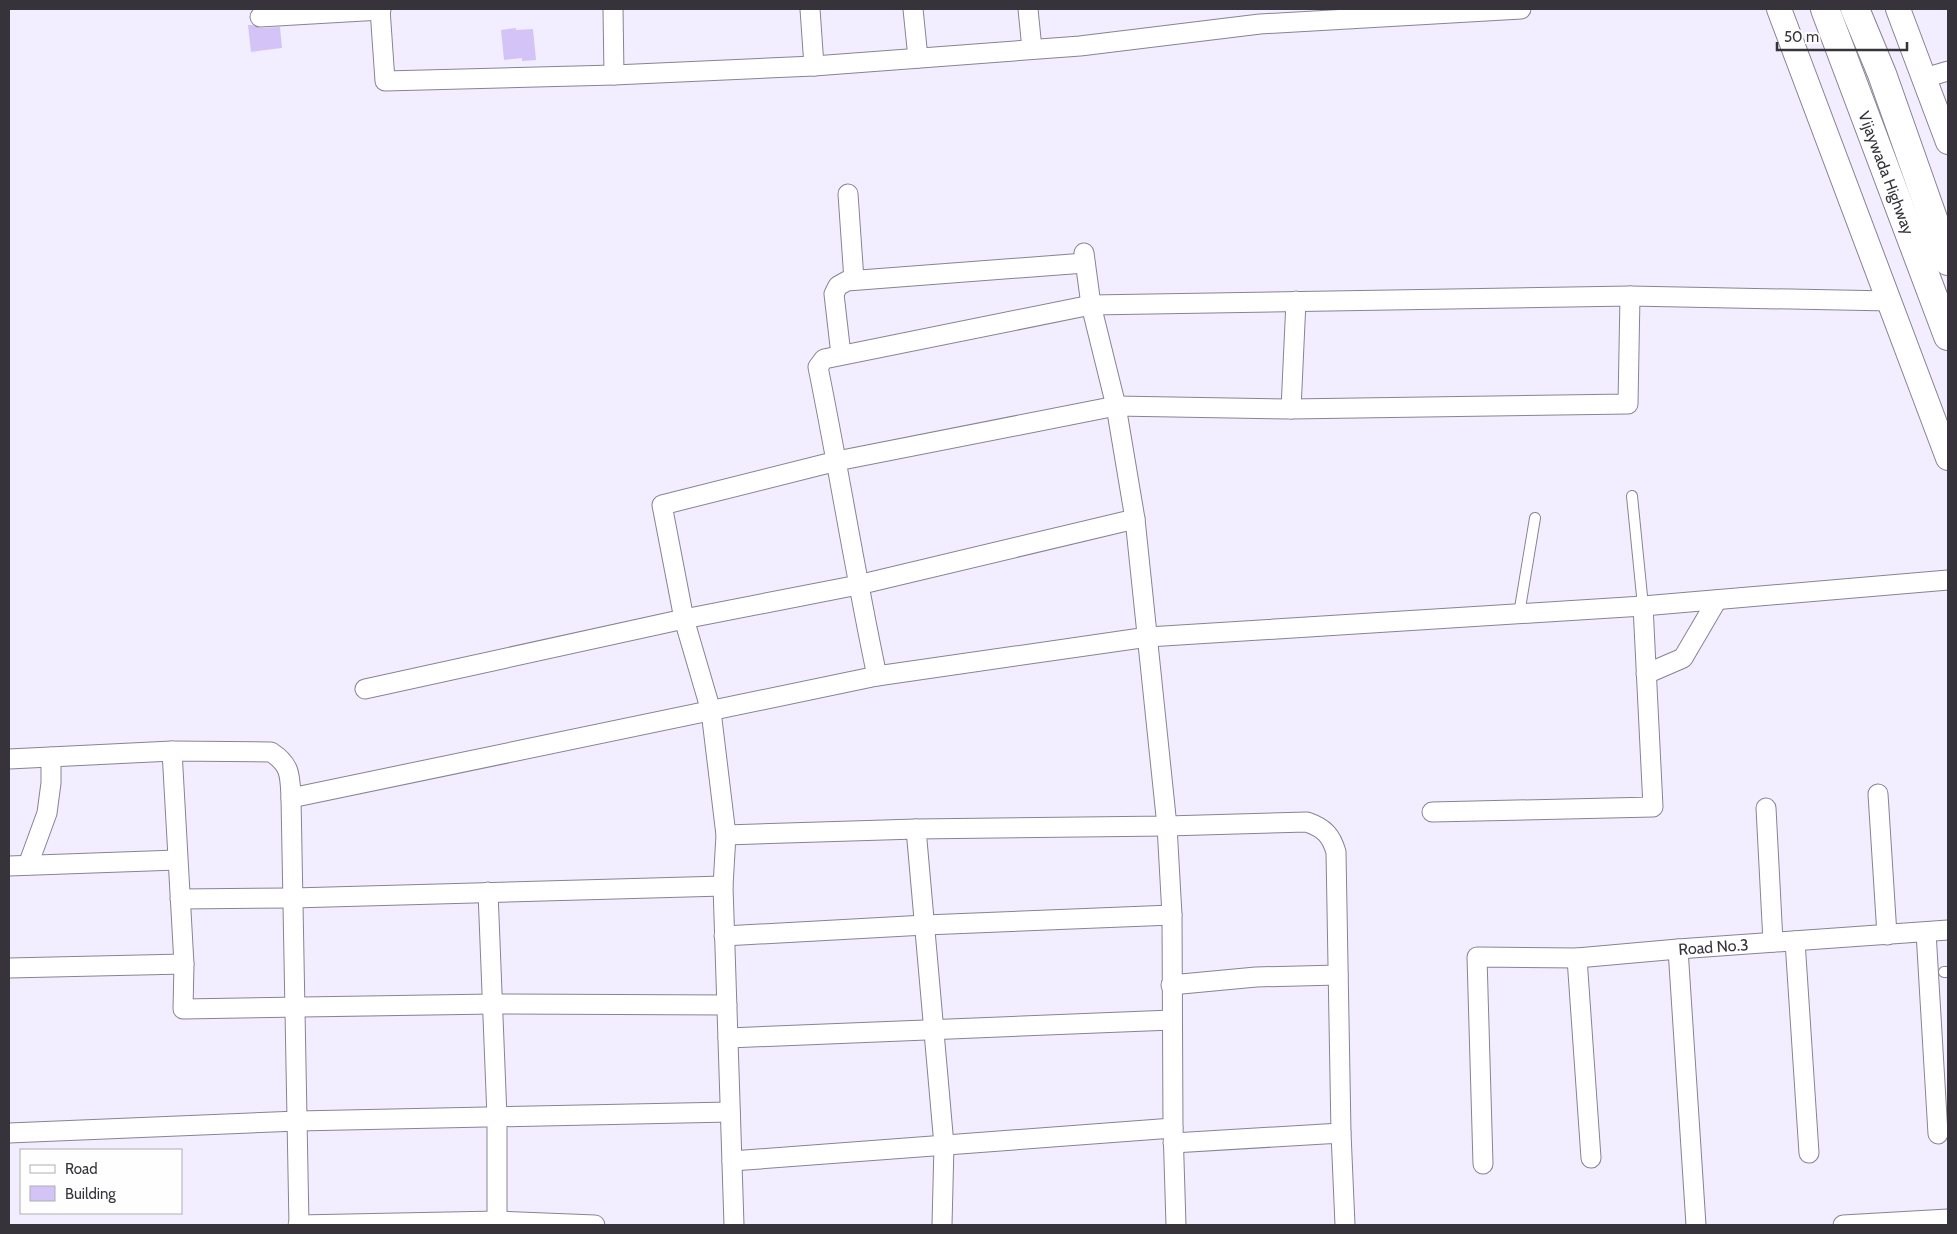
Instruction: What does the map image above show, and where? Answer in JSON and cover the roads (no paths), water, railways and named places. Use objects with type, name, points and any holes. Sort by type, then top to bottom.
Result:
[{"type":"highway","name":"Vijaywada Highway","points":[[1825,9],[1948,336]]},
{"type":"highway","name":"Vijaywada Highway","points":[[1855,9],[1882,74],[1948,262]]},
{"type":"street","points":[[613,9],[614,75]]},
{"type":"street","points":[[810,9],[814,66]]},
{"type":"street","points":[[913,9],[918,58]]},
{"type":"street","points":[[1028,9],[1032,49]]},
{"type":"street","points":[[260,17],[380,10],[385,81],[614,75],[814,66],[1080,46],[1259,16],[1521,9]]},
{"type":"street","points":[[1779,9],[1948,458]]},
{"type":"street","points":[[1898,9],[1948,142]]},
{"type":"street","points":[[1924,78],[1948,71]]},
{"type":"street","points":[[848,194],[854,280]]},
{"type":"street","points":[[841,355],[834,294],[838,286],[847,281],[1084,258],[1092,305],[1116,406],[1134,519],[1168,826],[1172,915],[1173,1135],[1176,1225]]},
{"type":"street","points":[[877,676],[858,585],[837,461],[818,367],[824,360],[1092,305],[1630,296],[1890,301]]},
{"type":"street","points":[[734,1225],[722,886],[726,835],[711,711],[684,619],[662,505],[837,461],[1116,406],[1291,408],[1628,404],[1630,296]]},
{"type":"street","points":[[1291,408],[1296,301]]},
{"type":"street","points":[[365,688],[684,619],[858,585],[1134,519]]},
{"type":"street","points":[[291,798],[877,676],[1148,637],[1643,606],[1948,580]]},
{"type":"street","points":[[1646,674],[1683,658],[1717,600]]},
{"type":"street","points":[[1432,812],[1653,807],[1643,606]]},
{"type":"street","points":[[172,751],[184,964],[183,1009],[493,1004],[727,1005]]},
{"type":"street","points":[[9,759],[172,751],[271,752],[283,760],[290,776],[291,798],[299,1225],[498,1223],[595,1225]]},
{"type":"street","points":[[28,865],[47,813],[51,783],[51,757]]},
{"type":"street","points":[[1878,794],[1887,935]]},
{"type":"street","points":[[1766,808],[1773,942]]},
{"type":"street","points":[[726,835],[916,828],[1168,826],[1307,822],[1321,827],[1328,833],[1336,852],[1341,1133],[1345,1225]]},
{"type":"street","points":[[916,828],[944,1145],[942,1225]]},
{"type":"street","points":[[9,866],[177,860]]},
{"type":"street","points":[[180,899],[294,898],[722,886]]},
{"type":"street","points":[[488,892],[497,1117],[498,1223]]},
{"type":"street","points":[[724,936],[925,925],[1172,915]]},
{"type":"street","name":"Road No.3","points":[[1483,1164],[1477,957],[1577,958],[1948,930]]},
{"type":"street","points":[[1926,932],[1938,1134]]},
{"type":"street","points":[[1794,941],[1808,1153]]},
{"type":"street","points":[[1678,949],[1696,1225]]},
{"type":"street","points":[[1577,958],[1591,1158]]},
{"type":"street","points":[[9,968],[184,964]]},
{"type":"street","points":[[1172,985],[1256,977],[1338,975]]},
{"type":"street","points":[[728,1038],[1172,1020]]},
{"type":"street","points":[[9,1133],[298,1121],[730,1112]]},
{"type":"street","points":[[732,1161],[944,1145],[1173,1135],[1341,1133]]},
{"type":"street","points":[[1843,1225],[1948,1219]]},
{"type":"lane","points":[[1632,496],[1643,606]]},
{"type":"lane","points":[[1519,614],[1535,518]]}]
